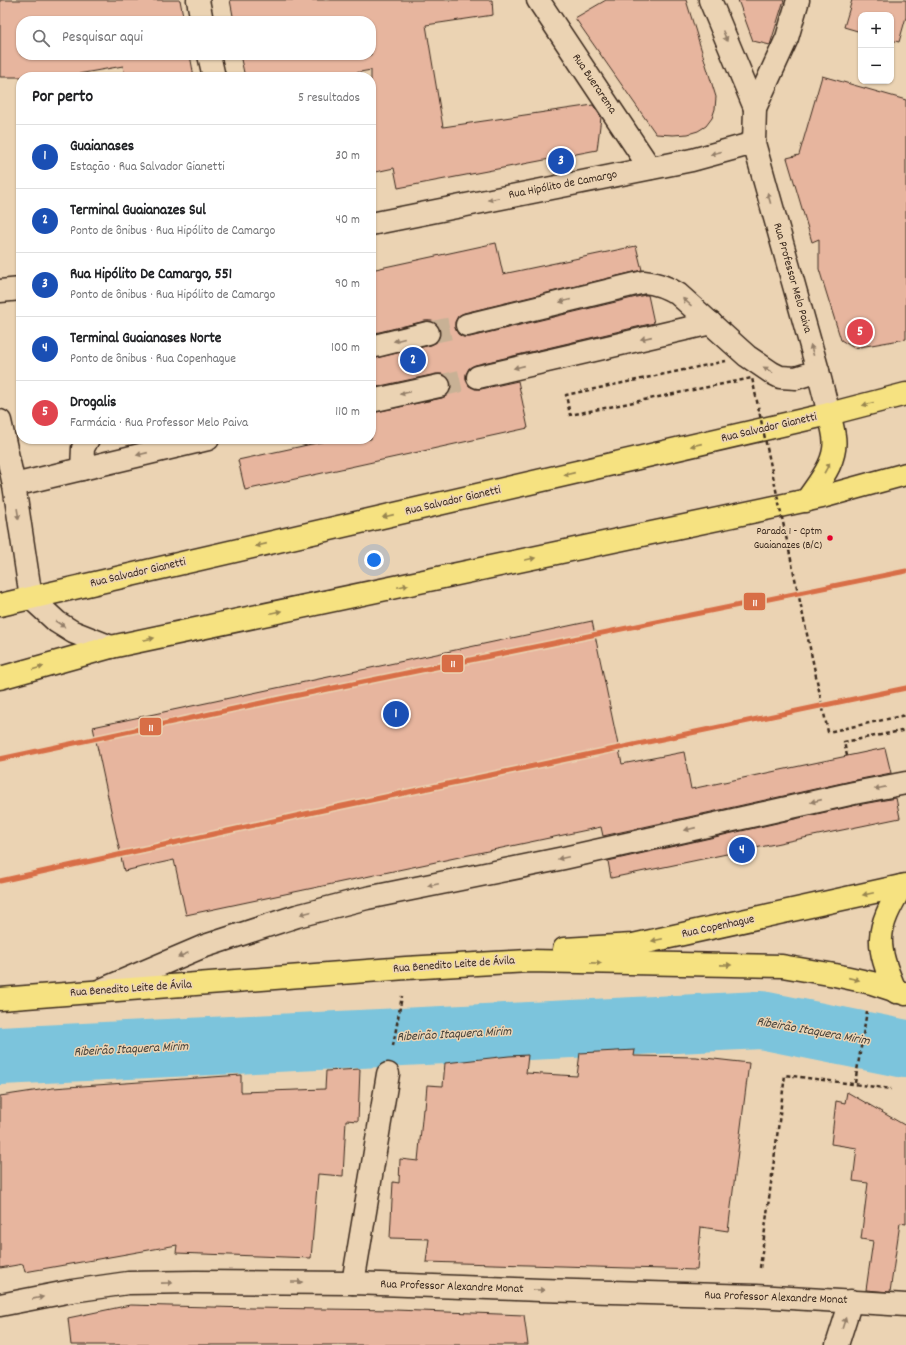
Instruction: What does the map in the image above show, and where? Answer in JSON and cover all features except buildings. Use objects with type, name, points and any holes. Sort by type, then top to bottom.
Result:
[{"type":"main road","name":"Rua Salvador Gianetti","points":[[0,605],[829,414],[906,394]]},
{"type":"main road","points":[[806,501],[827,469],[832,458],[834,437],[829,414]]},
{"type":"main road","points":[[0,678],[111,647],[806,501],[906,474]]},
{"type":"main road","points":[[901,993],[882,956],[881,936],[884,920],[904,886]]},
{"type":"main road","name":"Rua Copenhague","points":[[529,961],[562,949],[633,945],[904,886]]},
{"type":"main road","name":"Rua Benedito Leite de Ávila","points":[[0,999],[406,968],[529,961],[782,966],[842,976],[872,983],[901,993]]},
{"type":"street","points":[[198,0],[201,16]]},
{"type":"street","name":"Rua Buerarema","points":[[538,0],[650,168]]},
{"type":"street","points":[[710,0],[755,108]]},
{"type":"street","points":[[755,108],[787,38],[798,0]]},
{"type":"street","points":[[210,60],[213,72]]},
{"type":"street","name":"Rua Professor Melo Paiva","points":[[755,108],[754,142],[829,414]]},
{"type":"street","name":"Rua Hipólito de Camargo","points":[[376,223],[692,160],[754,142]]},
{"type":"street","points":[[466,325],[644,282],[656,283],[667,287],[678,294],[747,356],[780,377],[796,378],[818,371]]},
{"type":"street","points":[[0,291],[16,289]]},
{"type":"street","points":[[478,377],[711,323]]},
{"type":"street","points":[[376,346],[428,333]]},
{"type":"street","points":[[376,400],[439,386]]},
{"type":"street","points":[[0,421],[14,485],[31,598],[57,622],[73,632],[111,647]]},
{"type":"street","points":[[82,469],[83,448],[85,444]]},
{"type":"street","points":[[14,485],[187,444]]},
{"type":"street","points":[[97,992],[202,946],[296,916],[367,898],[556,859],[854,793],[906,783]]},
{"type":"street","points":[[353,1283],[388,1074]]},
{"type":"street","name":"Rua Professor Alexandre Monat","points":[[0,1305],[72,1291],[128,1283],[353,1283],[756,1296],[906,1304]]},
{"type":"street","points":[[837,1345],[851,1301]]},
{"type":"path","points":[[726,361],[566,395],[570,415],[752,378],[828,732],[906,715]]},
{"type":"path","points":[[847,756],[844,742],[906,730]]},
{"type":"path","points":[[388,1074],[401,1006]]},
{"type":"path","points":[[855,1083],[867,1010]]},
{"type":"path","points":[[756,1296],[785,1074],[891,1088]]},
{"type":"waterway","name":"Ribeirão Itaquera Mirim","points":[[0,1056],[761,1020],[906,1049]]},
{"type":"tunnel","points":[[428,333],[467,325]]},
{"type":"tunnel","points":[[439,386],[478,377]]},
{"type":"transit line","name":"11","points":[[0,759],[289,697],[906,571]]},
{"type":"transit line","name":"11","points":[[0,881],[323,810],[906,688]]},
{"type":"place","name":"Rua Hipólito De Camargo, 551","points":[[561,161]]},
{"type":"place","name":"Drogalis","points":[[860,332]]},
{"type":"place","name":"Terminal Guaianazes Sul","points":[[413,360]]},
{"type":"place","name":"Parada 1 - Cptm Guaianazes (B/C)","points":[[830,538]]},
{"type":"place","name":"Guaianases","points":[[396,714]]},
{"type":"place","name":"Terminal Guaianases Norte","points":[[742,850]]}]
